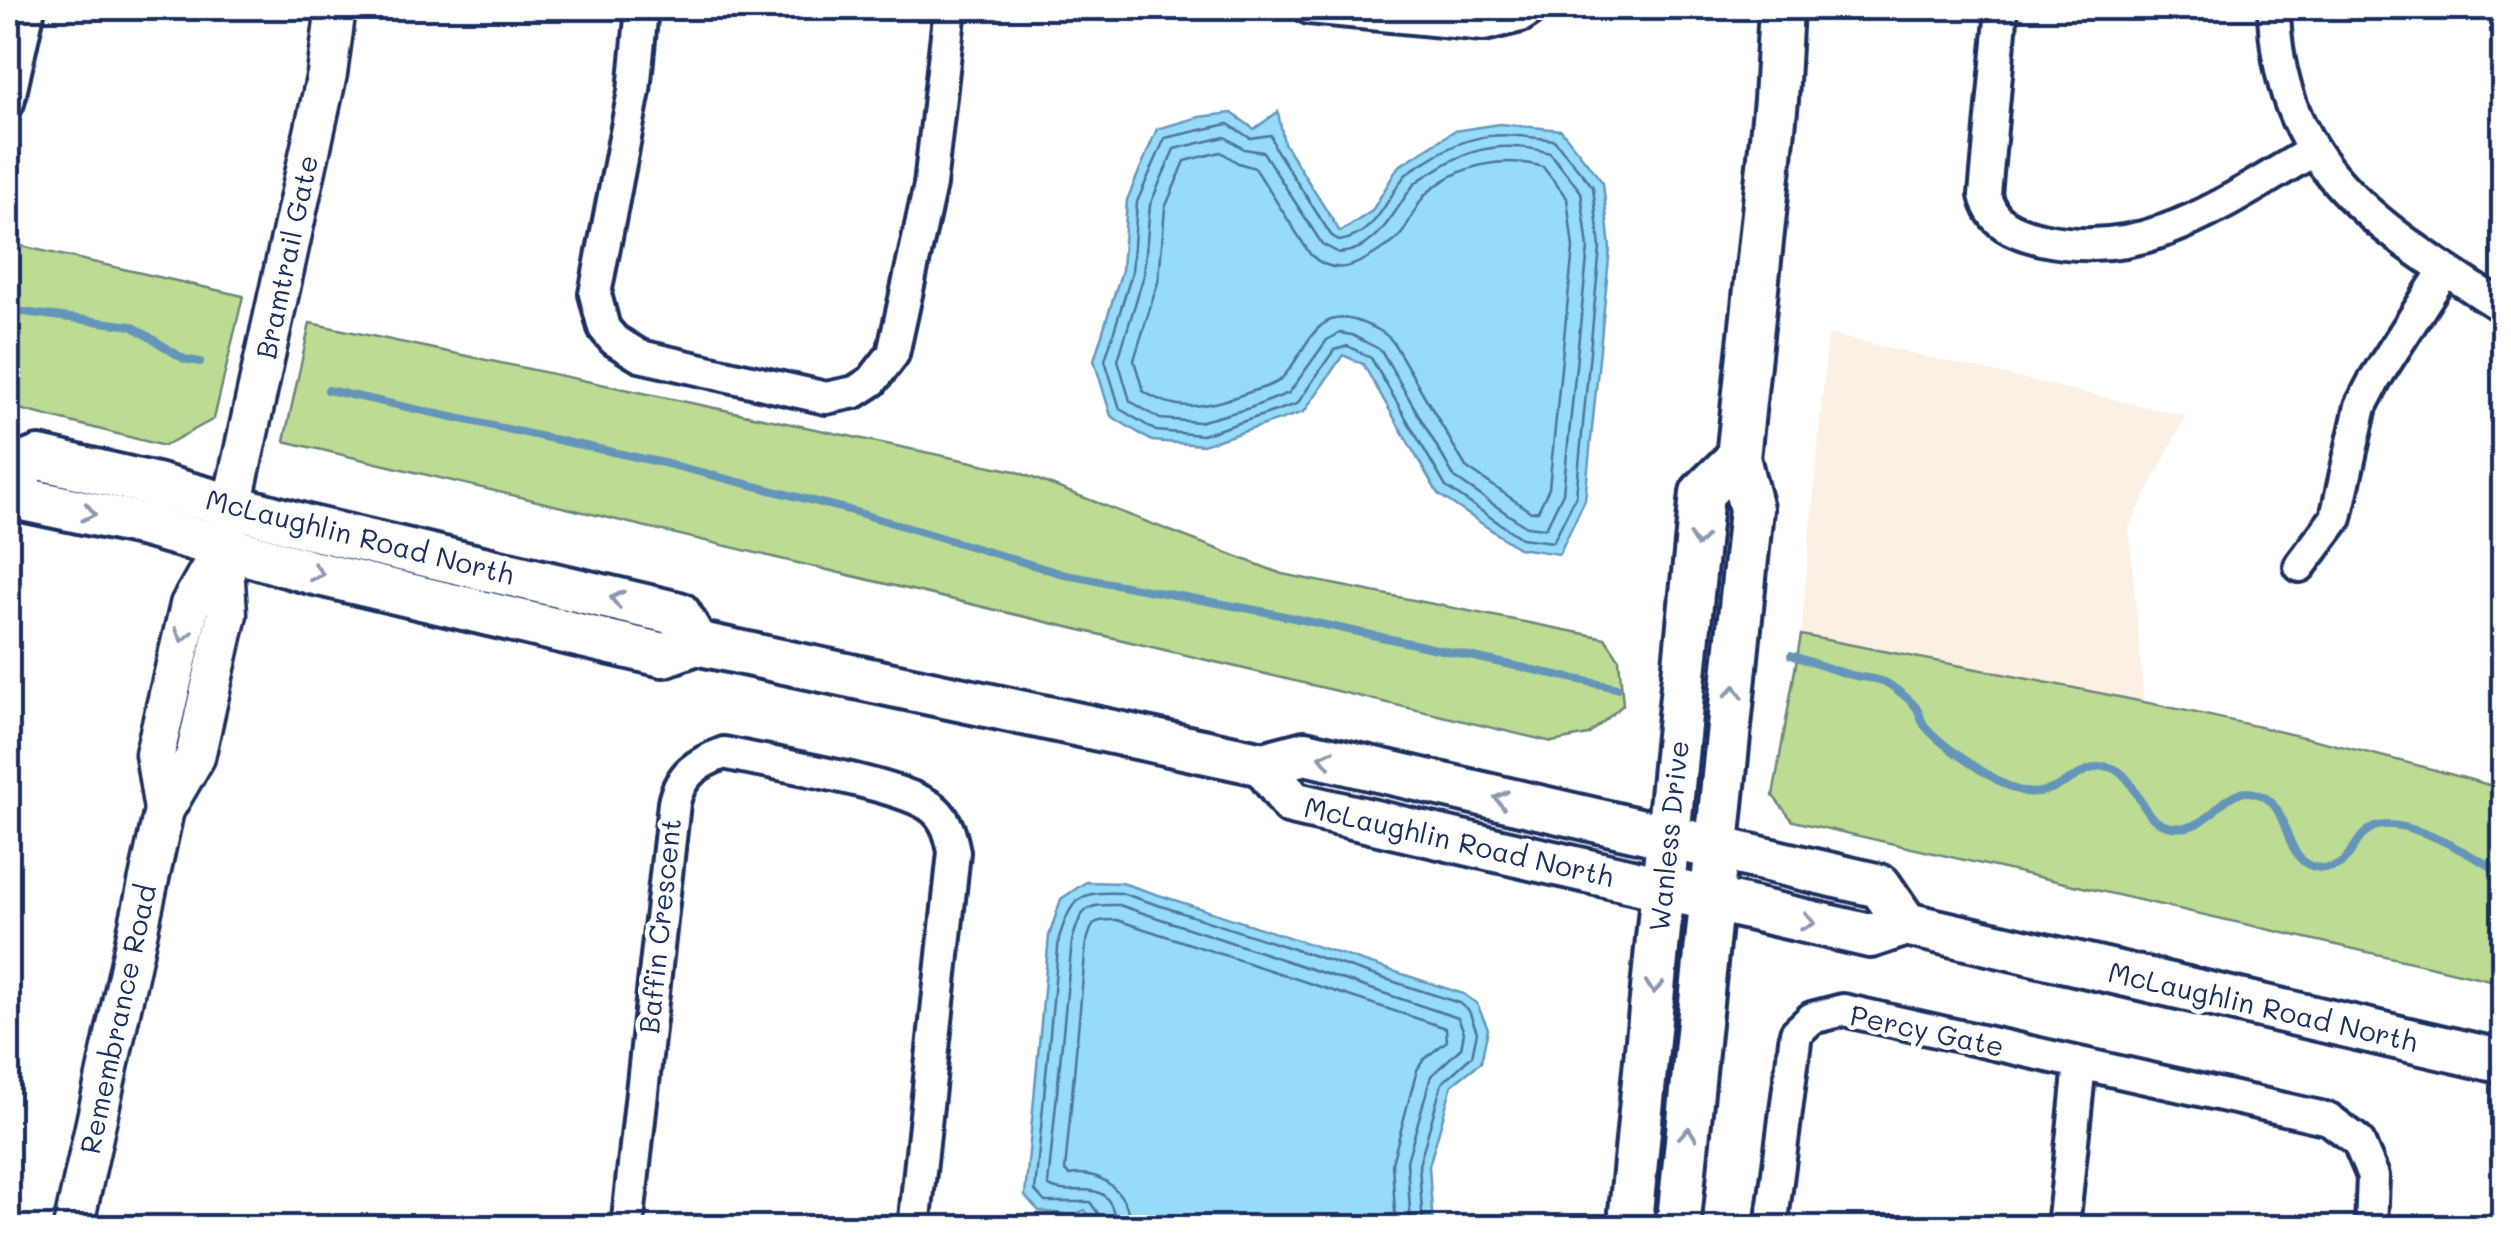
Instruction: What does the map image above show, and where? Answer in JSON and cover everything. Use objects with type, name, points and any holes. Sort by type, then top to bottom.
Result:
[{"type":"main road","name":"Wanless Drive","points":[[1672,1228],[1679,1220],[1751,510],[1738,458],[1774,118],[1781,8]]},
{"type":"main road","name":"McLaughlin Road North","points":[[9,471],[39,458],[228,526],[312,528],[679,614],[696,643],[1264,764],[1305,753],[1880,886],[1906,924]]},
{"type":"main road","name":"Wanless Drive","points":[[1636,1228],[1631,1212],[1702,493],[1738,458]]},
{"type":"main road","name":"McLaughlin Road North","points":[[1264,764],[1292,803],[1870,936],[1906,924],[2504,1062]]},
{"type":"street","points":[[8,103],[29,8]]},
{"type":"street","name":"Bramtrail Gate","points":[[228,526],[327,74],[336,8]]},
{"type":"street","points":[[642,8],[634,91],[595,294],[604,328],[625,349],[640,356],[826,398],[855,392],[872,381],[893,354],[930,185],[950,8]]},
{"type":"street","points":[[1310,8],[1484,24],[1521,16],[1533,8]]},
{"type":"street","points":[[2002,8],[1985,195],[1989,211],[1999,223],[2013,230],[2088,245],[2122,243],[2161,234],[2199,218],[2313,151]]},
{"type":"street","points":[[2274,8],[2282,74],[2292,107],[2313,151],[2362,210],[2504,308]]},
{"type":"street","points":[[2300,566],[2336,518],[2368,392],[2444,270]]},
{"type":"street","name":"Remembrance Road","points":[[73,1228],[164,810],[156,754],[190,605],[228,526]]},
{"type":"street","name":"Baffin Crescent","points":[[628,1228],[674,803],[687,773],[724,754],[909,794],[936,811],[948,828],[954,852],[914,1228]]},
{"type":"street","name":"Percy Gate","points":[[1771,1228],[1796,1032],[1812,1018],[1842,1010],[2329,1120],[2358,1141],[2373,1176],[2370,1228]]},
{"type":"street","points":[[2063,1228],[2080,1064]]},
{"type":"shaded area","points":[[1828,334],[2186,416],[2129,527],[2144,703],[1801,635]]},
{"type":"green space","points":[[8,243],[243,296],[214,419],[164,446],[8,406]]},
{"type":"green space","points":[[310,323],[1015,471],[1282,574],[1605,638],[1619,659],[1623,705],[1588,735],[1552,742],[284,441]]},
{"type":"green space","points":[[1801,635],[2242,723],[2503,789],[2503,983],[1793,821],[1773,796]]},
{"type":"water","points":[[1278,112],[1284,143],[1340,232],[1372,211],[1398,167],[1454,131],[1500,124],[1561,130],[1603,183],[1610,248],[1585,500],[1559,554],[1518,548],[1438,494],[1363,364],[1343,355],[1304,412],[1203,445],[1152,441],[1111,416],[1094,360],[1122,270],[1127,200],[1157,129],[1232,113],[1254,129]]},
{"type":"water","points":[[1086,882],[1122,883],[1464,994],[1477,1004],[1488,1029],[1481,1062],[1452,1085],[1429,1166],[1433,1227],[1094,1228],[1085,1210],[1073,1215],[1039,1211],[1025,1196],[1049,936],[1061,899]]},
{"type":"waterway","points":[[8,310],[132,326],[184,359],[200,362]]},
{"type":"waterway","points":[[328,390],[668,464],[849,510],[1066,575],[1261,611],[1617,688]]},
{"type":"waterway","points":[[1791,655],[1885,682],[1917,708],[1925,726],[1944,744],[2014,789],[2049,790],[2090,769],[2109,767],[2121,772],[2149,813],[2170,827],[2197,824],[2237,794],[2258,794],[2277,810],[2293,847],[2309,865],[2338,865],[2366,832],[2395,825],[2435,837],[2504,874]]},
{"type":"waterway","points":[[2497,962],[2504,957]]}]
